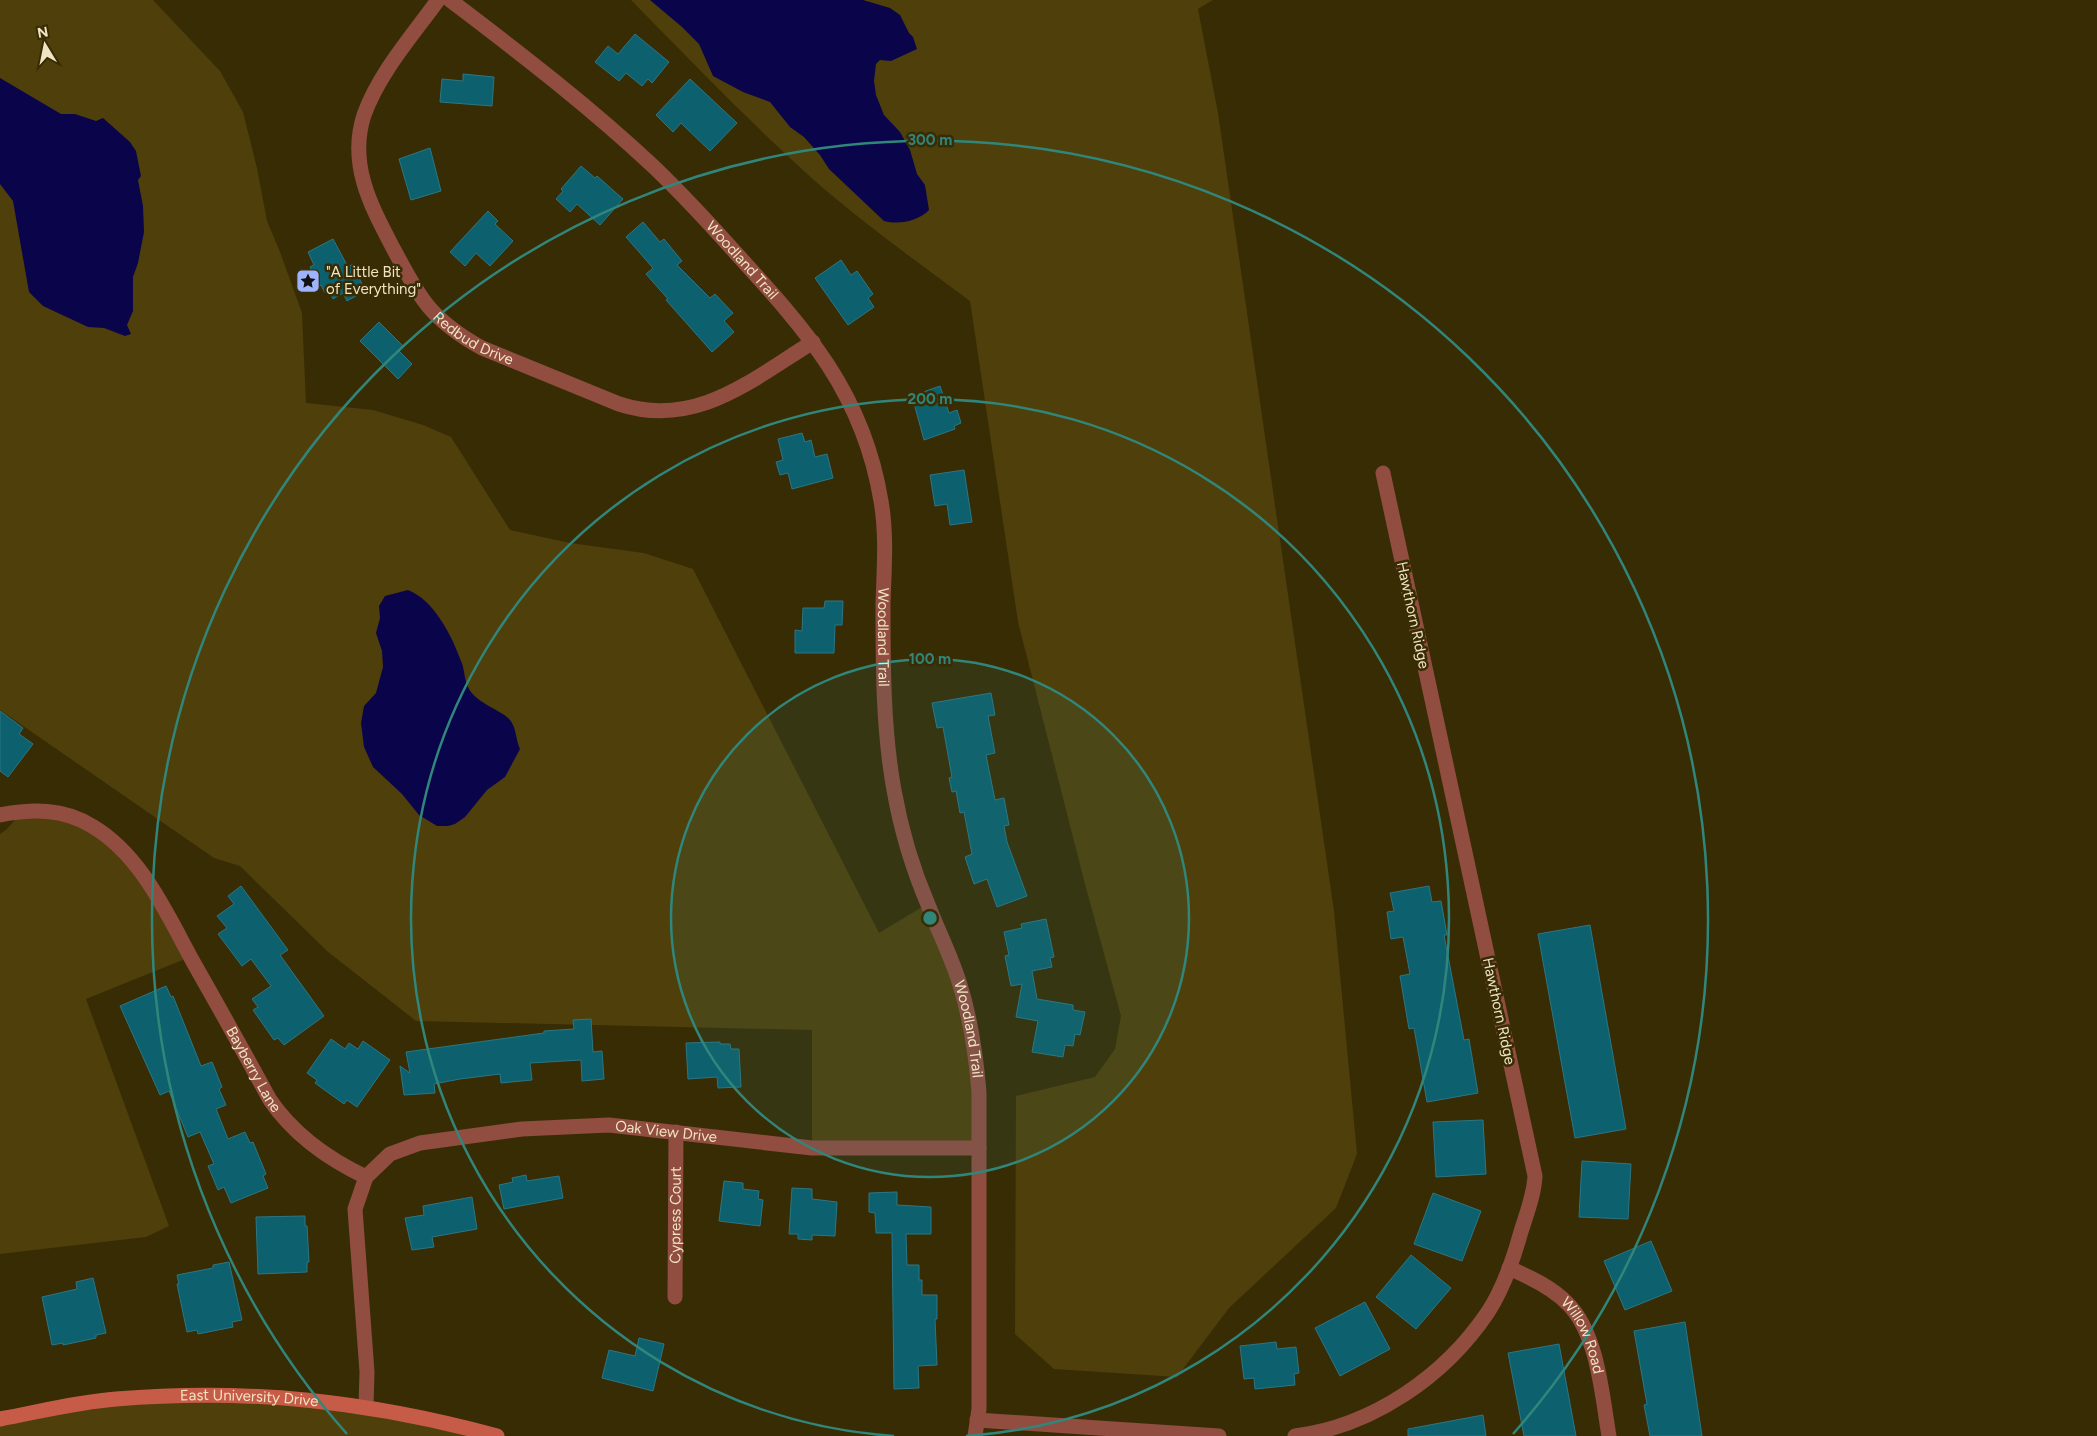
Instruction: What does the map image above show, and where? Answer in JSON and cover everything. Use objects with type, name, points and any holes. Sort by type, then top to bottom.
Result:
[{"type":"main road","name":"East University Drive","points":[[0,1419],[115,1399],[182,1396],[292,1397],[366,1406],[438,1420],[497,1436]]},
{"type":"street","name":"Redbud Drive","points":[[438,0],[374,95],[364,116],[360,138],[359,165],[369,203],[409,279],[441,319],[467,340],[482,348],[633,409],[662,412],[691,409],[719,399],[813,342]]},
{"type":"street","name":"Woodland Trail","points":[[450,0],[537,68],[657,170],[780,301],[813,342],[837,377],[858,419],[873,462],[882,502],[885,536],[884,666],[892,780],[908,848],[927,904],[950,957],[968,1010],[977,1064],[979,1148],[979,1409],[975,1436]]},
{"type":"street","name":"Hawthorn Ridge","points":[[1295,1436],[1326,1430],[1362,1417],[1415,1388],[1443,1365],[1468,1338],[1489,1310],[1509,1268],[1534,1190],[1535,1176],[1383,473]]},
{"type":"street","name":"Bayberry Lane","points":[[0,815],[23,811],[57,812],[92,825],[123,851],[149,883],[270,1100],[285,1120],[337,1161],[366,1177]]},
{"type":"street","name":"Oak View Drive","points":[[366,1177],[390,1154],[420,1142],[522,1129],[580,1125],[609,1125],[812,1148],[979,1148]]},
{"type":"street","name":"Cypress Court","points":[[675,1297],[676,1132]]},
{"type":"street","points":[[366,1177],[355,1209],[367,1372],[366,1406]]},
{"type":"street","name":"Willow Road","points":[[1509,1268],[1550,1289],[1568,1304],[1579,1318],[1591,1347],[1609,1436]]},
{"type":"street","points":[[977,1420],[1219,1436]]},
{"type":"shaded area","points":[[0,0],[153,0],[220,71],[243,112],[257,168],[267,221],[302,313],[306,403],[373,410],[423,425],[451,437],[510,530],[570,543],[644,553],[693,569],[879,933],[927,904],[960,983],[979,1148],[812,1148],[812,1030],[416,1021],[327,951],[240,866],[214,858],[0,710]]},
{"type":"shaded area","points":[[631,0],[1213,0],[1198,9],[1218,113],[1334,911],[1357,1154],[1336,1208],[1229,1308],[1177,1377],[1054,1369],[1015,1334],[1016,1096],[1095,1077],[1115,1049],[1121,1016],[1018,622],[970,301],[877,232],[798,166]]},
{"type":"shaded area","points":[[650,0],[863,0],[890,8],[900,15],[913,37],[917,49],[891,61],[880,60],[876,64],[874,81],[876,95],[884,115],[900,132],[910,150],[917,174],[925,185],[929,210],[920,217],[908,221],[896,223],[884,221],[829,169],[820,155],[804,137],[790,127],[770,102],[743,92],[713,76],[699,44]]},
{"type":"shaded area","points":[[0,78],[61,114],[75,114],[96,121],[103,118],[130,142],[136,151],[141,176],[138,180],[143,206],[144,232],[138,263],[133,277],[133,311],[127,325],[131,334],[125,336],[104,328],[88,327],[43,306],[29,292],[13,201],[0,184]]},
{"type":"shaded area","points":[[408,590],[417,595],[434,610],[447,630],[457,651],[471,692],[510,720],[513,724],[520,749],[505,777],[487,790],[465,817],[455,824],[448,826],[437,826],[419,815],[402,794],[373,767],[364,747],[361,723],[364,706],[376,693],[383,667],[382,651],[376,633],[380,618],[379,606],[385,596]]},
{"type":"shaded area","points":[[23,811],[57,812],[103,833],[142,872],[190,957],[86,999],[169,1226],[146,1237],[0,1254],[0,834]]},
{"type":"shaded area","points":[[256,1395],[497,1436],[0,1436],[0,1419],[115,1399]]},
{"type":"building","points":[[635,34],[669,62],[652,83],[648,79],[642,86],[626,73],[619,81],[595,62],[608,46],[618,54]]},
{"type":"building","points":[[463,74],[494,77],[492,106],[440,102],[442,79],[463,81]]},
{"type":"building","points":[[690,79],[737,123],[710,151],[681,123],[673,132],[656,115]]},
{"type":"building","points":[[430,148],[441,191],[411,200],[399,159]]},
{"type":"building","points":[[581,166],[595,178],[597,176],[623,199],[600,225],[577,204],[570,212],[556,199],[563,191],[561,189]]},
{"type":"building","points":[[488,211],[498,221],[495,224],[513,241],[490,266],[476,253],[465,266],[450,252]]},
{"type":"building","points":[[643,222],[660,242],[664,239],[682,261],[677,265],[710,298],[715,294],[733,313],[724,321],[734,332],[712,352],[666,300],[668,299],[646,274],[653,268],[626,237]]},
{"type":"building","points":[[333,239],[348,267],[353,264],[365,291],[347,301],[343,293],[333,299],[329,291],[325,293],[321,285],[312,290],[305,276],[313,272],[310,267],[314,265],[308,252]]},
{"type":"building","points":[[841,260],[851,275],[857,271],[873,294],[868,298],[874,307],[848,325],[815,278]]},
{"type":"building","points":[[379,322],[403,346],[399,351],[412,364],[398,379],[360,341]]},
{"type":"building","points":[[940,386],[949,413],[957,410],[961,423],[954,426],[955,429],[924,440],[912,396]]},
{"type":"building","points":[[802,433],[805,442],[811,440],[815,457],[827,454],[833,478],[792,489],[788,473],[780,475],[776,462],[783,460],[778,439]]},
{"type":"building","points":[[964,470],[972,522],[950,525],[947,504],[935,506],[930,475]]},
{"type":"building","points":[[825,601],[843,601],[842,625],[835,625],[834,653],[795,653],[795,630],[802,631],[803,608],[824,608]]},
{"type":"building","points":[[991,693],[995,715],[988,716],[995,753],[986,755],[995,800],[1004,798],[1009,825],[1004,826],[1007,842],[1027,896],[997,907],[987,879],[974,884],[965,857],[972,854],[964,812],[960,813],[956,791],[952,792],[949,778],[952,777],[943,727],[937,728],[932,703]]},
{"type":"building","points":[[0,711],[23,728],[19,734],[33,744],[8,777],[0,771]]},
{"type":"building","points":[[241,886],[288,950],[280,955],[324,1016],[284,1045],[278,1038],[274,1040],[253,1010],[258,1007],[252,999],[271,986],[251,959],[242,966],[218,934],[227,928],[217,916],[234,904],[228,896]]},
{"type":"building","points":[[1429,886],[1432,902],[1441,901],[1447,935],[1444,935],[1464,1040],[1469,1039],[1478,1093],[1427,1102],[1414,1028],[1409,1029],[1400,976],[1410,974],[1403,937],[1391,939],[1387,912],[1394,911],[1390,893]]},
{"type":"building","points":[[1046,919],[1054,957],[1050,958],[1052,967],[1032,971],[1037,999],[1073,1005],[1073,1010],[1085,1012],[1080,1035],[1075,1034],[1073,1046],[1065,1045],[1063,1057],[1032,1052],[1038,1021],[1016,1017],[1022,984],[1011,986],[1005,956],[1009,955],[1004,932],[1022,928],[1021,924]]},
{"type":"building","points":[[1590,925],[1626,1129],[1575,1138],[1538,934]]},
{"type":"building","points":[[166,986],[171,997],[173,996],[201,1066],[212,1062],[222,1087],[219,1089],[226,1105],[216,1109],[228,1139],[245,1132],[250,1143],[253,1142],[266,1174],[263,1176],[268,1188],[231,1203],[224,1187],[218,1190],[208,1166],[214,1164],[200,1132],[188,1137],[169,1091],[160,1095],[120,1006]]},
{"type":"building","points":[[591,1019],[593,1052],[602,1051],[604,1079],[582,1081],[581,1060],[530,1063],[532,1080],[501,1083],[500,1074],[434,1084],[435,1093],[404,1095],[400,1066],[410,1073],[406,1052],[544,1033],[544,1031],[574,1029],[573,1020]]},
{"type":"building","points":[[331,1039],[345,1049],[349,1043],[358,1049],[363,1041],[390,1060],[357,1107],[347,1100],[344,1104],[315,1083],[317,1080],[307,1073]]},
{"type":"building","points":[[720,1042],[720,1044],[730,1044],[731,1049],[739,1049],[741,1087],[718,1088],[717,1077],[688,1079],[686,1043]]},
{"type":"building","points":[[1483,1120],[1486,1174],[1436,1177],[1433,1122]]},
{"type":"building","points":[[1582,1161],[1631,1164],[1628,1219],[1579,1217]]},
{"type":"building","points":[[526,1175],[527,1181],[559,1176],[563,1198],[504,1209],[499,1185],[513,1182],[512,1178]]},
{"type":"building","points":[[724,1181],[743,1183],[743,1189],[759,1191],[758,1199],[763,1200],[760,1226],[719,1221]]},
{"type":"building","points":[[792,1188],[812,1189],[812,1199],[837,1202],[835,1236],[812,1235],[812,1240],[798,1239],[798,1234],[789,1234]]},
{"type":"building","points":[[897,1192],[897,1205],[931,1207],[931,1234],[906,1234],[907,1265],[919,1265],[922,1295],[937,1295],[937,1319],[935,1319],[937,1365],[918,1366],[919,1388],[894,1389],[892,1233],[876,1233],[875,1213],[869,1212],[869,1193]]},
{"type":"building","points":[[1433,1193],[1481,1211],[1462,1261],[1414,1244]]},
{"type":"building","points":[[472,1197],[477,1229],[432,1237],[434,1247],[412,1250],[405,1218],[424,1215],[423,1206]]},
{"type":"building","points":[[305,1216],[309,1262],[307,1262],[307,1272],[258,1274],[256,1217]]},
{"type":"building","points":[[1651,1241],[1672,1291],[1625,1310],[1604,1261]]},
{"type":"building","points":[[1411,1255],[1451,1288],[1416,1329],[1376,1297]]},
{"type":"building","points":[[229,1262],[242,1320],[232,1322],[233,1327],[198,1334],[197,1330],[187,1332],[177,1284],[179,1284],[177,1275],[213,1268],[213,1265]]},
{"type":"building","points":[[93,1278],[106,1333],[96,1335],[96,1338],[63,1345],[63,1343],[52,1345],[42,1297],[77,1289],[76,1282]]},
{"type":"building","points":[[1365,1302],[1390,1349],[1340,1376],[1315,1328]]},
{"type":"building","points":[[1685,1322],[1702,1436],[1650,1436],[1644,1405],[1647,1404],[1634,1331]]},
{"type":"building","points":[[639,1338],[664,1344],[653,1391],[602,1378],[609,1350],[635,1356]]},
{"type":"building","points":[[1276,1342],[1277,1349],[1296,1347],[1299,1373],[1294,1374],[1295,1385],[1255,1389],[1254,1378],[1244,1379],[1240,1346]]},
{"type":"building","points":[[1559,1344],[1576,1436],[1524,1436],[1508,1353]]},
{"type":"building","points":[[1483,1415],[1486,1436],[1408,1436],[1408,1429]]},
{"type":"place","name":"\"A Little Bit of Everything\"","points":[[308,281]]}]
